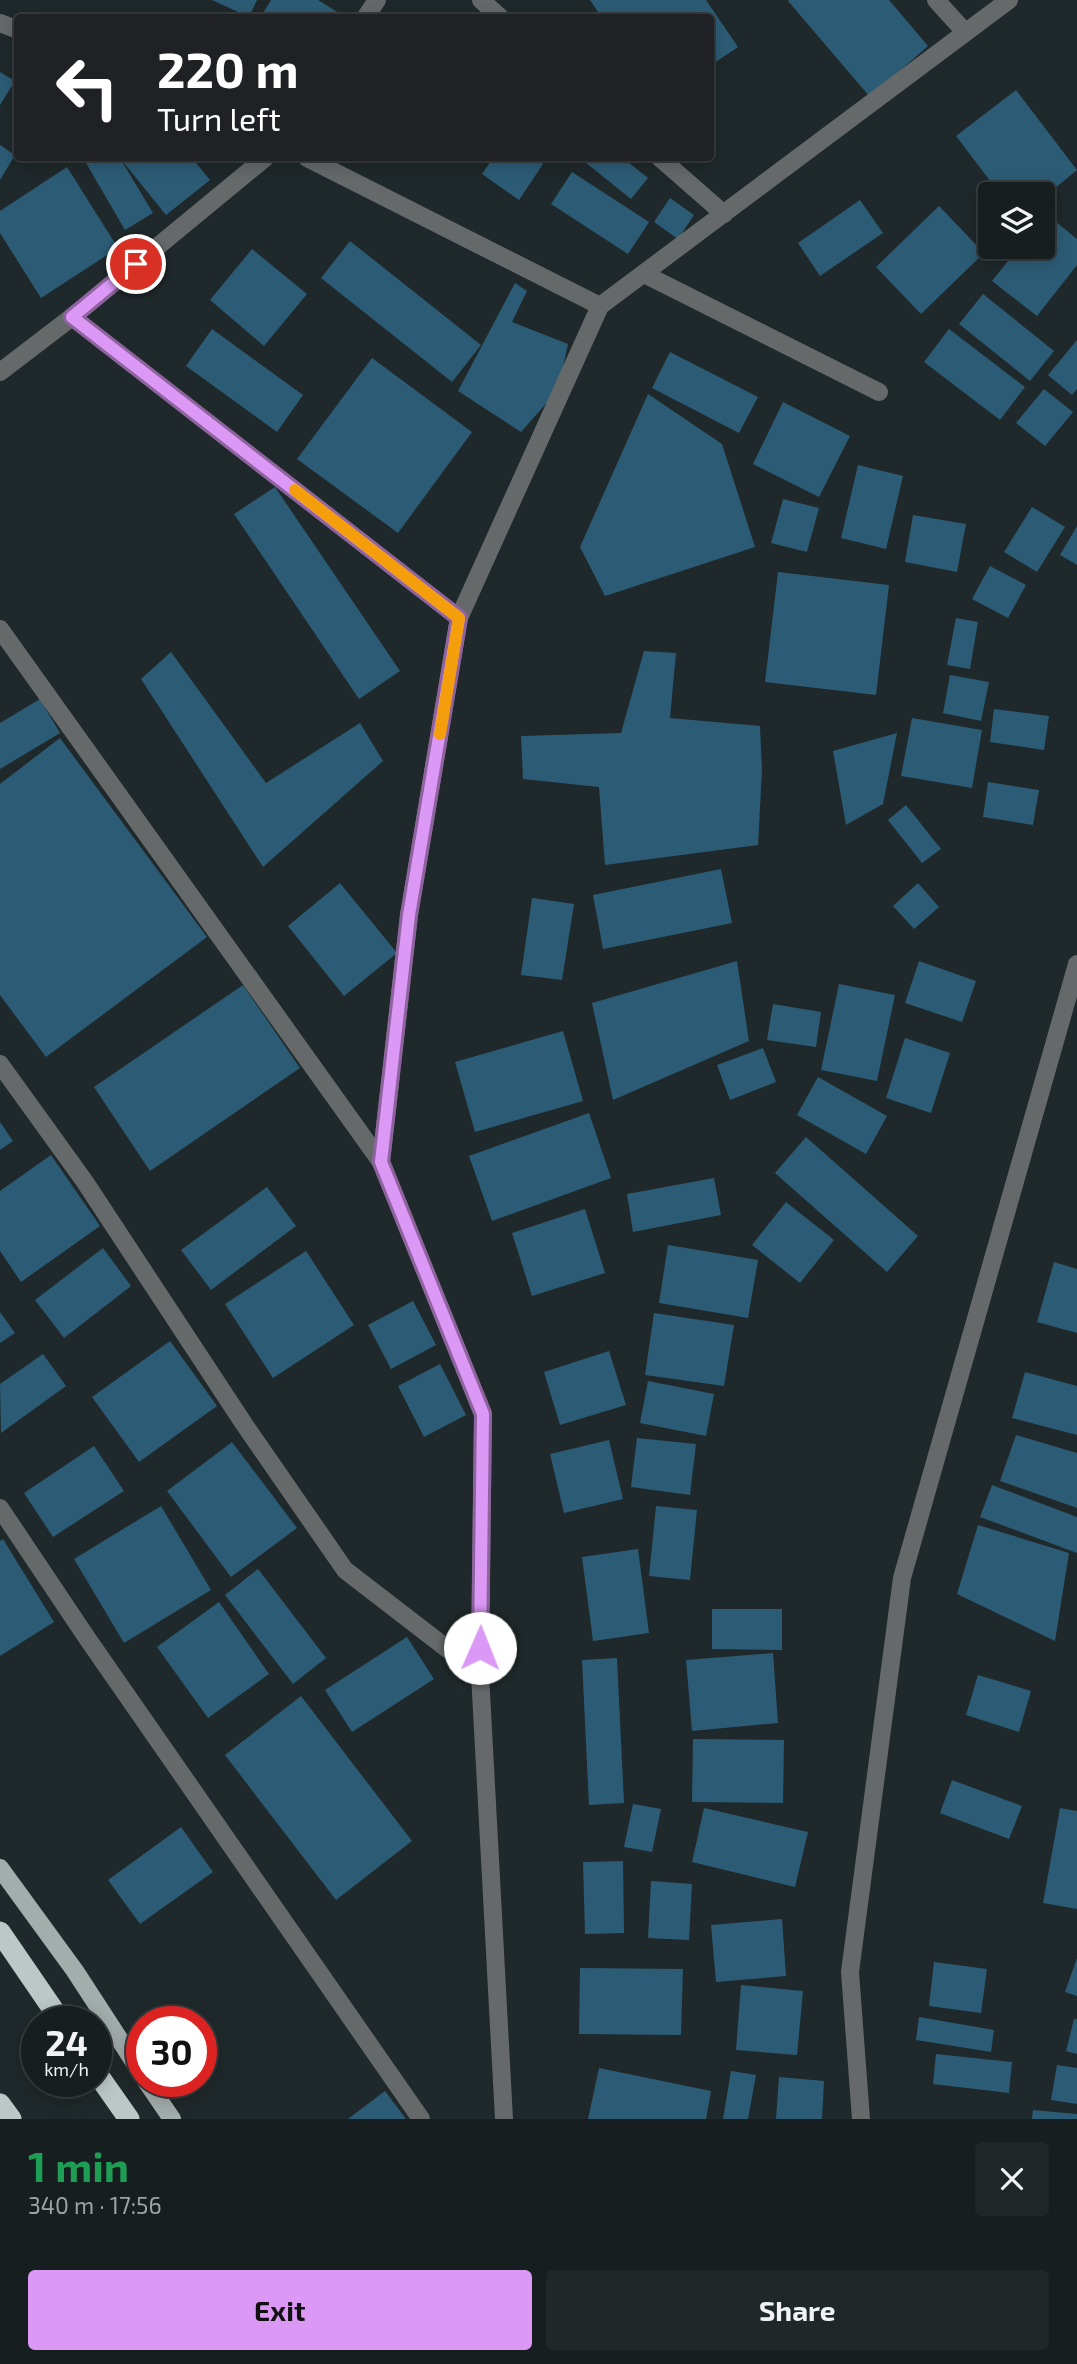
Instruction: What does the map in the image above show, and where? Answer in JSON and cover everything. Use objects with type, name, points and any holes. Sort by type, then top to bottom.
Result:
[{"type":"highway","points":[[0,1932],[51,2006]]},
{"type":"highway","points":[[112,2095],[129,2119]]},
{"type":"highway","points":[[0,2104],[11,2119]]},
{"type":"main road","points":[[0,1867],[75,1971],[126,2049]]},
{"type":"main road","points":[[157,2097],[172,2119]]},
{"type":"street","points":[[481,0],[497,14]]},
{"type":"street","points":[[936,0],[965,32]]},
{"type":"street","points":[[381,1162],[409,915],[459,618],[600,306],[1009,0]]},
{"type":"street","points":[[0,372],[72,317],[261,161]]},
{"type":"street","points":[[313,161],[600,306]]},
{"type":"street","points":[[663,161],[724,214]]},
{"type":"street","points":[[644,274],[879,392]]},
{"type":"street","points":[[72,317],[459,618]]},
{"type":"street","points":[[0,629],[381,1162],[483,1414],[480,1674],[504,2119]]},
{"type":"street","points":[[861,2119],[850,1972],[902,1578],[1077,964]]},
{"type":"street","points":[[0,1064],[85,1182],[244,1424],[345,1570],[480,1674]]},
{"type":"street","points":[[0,1508],[87,1638],[421,2119]]},
{"type":"building","points":[[212,0],[257,0],[250,14],[242,14]]},
{"type":"building","points":[[271,0],[318,0],[339,13],[338,14],[262,14]]},
{"type":"building","points":[[590,0],[706,0],[738,47],[714,63],[714,14],[599,14]]},
{"type":"building","points":[[789,0],[889,0],[928,46],[870,97]]},
{"type":"building","points":[[0,72],[14,83],[0,105]]},
{"type":"building","points":[[1016,90],[1077,170],[1055,188],[1055,182],[991,182],[956,136]]},
{"type":"building","points":[[0,145],[14,157],[0,180]]},
{"type":"building","points":[[122,161],[153,213],[125,230],[86,163]]},
{"type":"building","points":[[194,161],[210,180],[166,215],[124,163]]},
{"type":"building","points":[[491,161],[538,161],[543,164],[519,200],[482,174]]},
{"type":"building","points":[[584,161],[627,161],[648,178],[631,199]]},
{"type":"building","points":[[67,167],[118,248],[41,298],[0,233],[0,211]]},
{"type":"building","points":[[572,172],[649,222],[628,254],[551,204]]},
{"type":"building","points":[[670,198],[694,215],[678,239],[654,222]]},
{"type":"building","points":[[860,200],[883,233],[820,276],[798,243]]},
{"type":"building","points":[[939,206],[978,247],[978,259],[921,314],[876,267]]},
{"type":"building","points":[[1055,221],[1077,239],[1077,265],[1037,316],[992,281],[1009,259],[1055,259]]},
{"type":"building","points":[[350,241],[481,345],[452,382],[321,278]]},
{"type":"building","points":[[252,249],[307,294],[264,346],[210,300]]},
{"type":"building","points":[[515,283],[527,291],[512,322],[568,344],[558,390],[521,432],[458,391]]},
{"type":"building","points":[[983,294],[1054,351],[1030,381],[959,324]]},
{"type":"building","points":[[212,329],[303,395],[277,432],[186,366]]},
{"type":"building","points":[[949,329],[1025,387],[1000,420],[924,362]]},
{"type":"building","points":[[1077,340],[1077,389],[1072,395],[1048,375]]},
{"type":"building","points":[[670,352],[758,397],[739,433],[652,388]]},
{"type":"building","points":[[372,358],[472,432],[398,533],[297,459]]},
{"type":"building","points":[[1044,389],[1073,412],[1045,446],[1016,423]]},
{"type":"building","points":[[648,394],[722,444],[755,547],[605,596],[580,547]]},
{"type":"building","points":[[783,402],[850,436],[819,497],[753,464]]},
{"type":"building","points":[[858,465],[903,476],[886,549],[841,538]]},
{"type":"building","points":[[275,487],[400,671],[359,699],[234,514]]},
{"type":"building","points":[[783,499],[819,508],[807,552],[771,543]]},
{"type":"building","points":[[1032,507],[1065,527],[1037,572],[1004,552]]},
{"type":"building","points":[[913,515],[966,524],[957,572],[905,562]]},
{"type":"building","points":[[1077,526],[1077,565],[1060,555]]},
{"type":"building","points":[[990,566],[1026,585],[1008,618],[972,599]]},
{"type":"building","points":[[778,572],[889,585],[876,695],[765,682]]},
{"type":"building","points":[[956,618],[978,622],[970,669],[947,665]]},
{"type":"building","points":[[644,651],[676,653],[670,718],[760,726],[762,770],[758,845],[605,865],[599,787],[523,779],[521,736],[621,733]]},
{"type":"building","points":[[171,652],[266,783],[360,723],[383,761],[263,867],[141,679]]},
{"type":"building","points":[[950,675],[989,682],[981,721],[943,713]]},
{"type":"building","points":[[40,699],[60,733],[0,769],[0,723]]},
{"type":"building","points":[[994,709],[1049,716],[1044,750],[990,742]]},
{"type":"building","points":[[912,718],[982,730],[972,788],[901,776]]},
{"type":"building","points":[[897,733],[883,804],[846,825],[833,751]]},
{"type":"building","points":[[60,738],[207,937],[46,1057],[0,995],[0,784]]},
{"type":"building","points":[[988,782],[1039,790],[1033,825],[983,817]]},
{"type":"building","points":[[906,805],[941,849],[922,863],[888,820]]},
{"type":"building","points":[[721,869],[732,923],[603,949],[593,895]]},
{"type":"building","points":[[340,883],[397,953],[344,996],[288,926]]},
{"type":"building","points":[[918,883],[939,907],[914,929],[893,906]]},
{"type":"building","points":[[532,898],[574,904],[562,980],[521,975]]},
{"type":"building","points":[[737,961],[749,1041],[613,1100],[592,1003]]},
{"type":"building","points":[[919,961],[976,981],[962,1022],[905,1003]]},
{"type":"building","points":[[839,984],[895,995],[877,1081],[821,1070]]},
{"type":"building","points":[[243,985],[300,1068],[150,1171],[94,1087]]},
{"type":"building","points":[[773,1004],[821,1012],[816,1047],[767,1040]]},
{"type":"building","points":[[563,1031],[583,1101],[475,1132],[455,1062]]},
{"type":"building","points":[[905,1038],[950,1053],[931,1113],[886,1098]]},
{"type":"building","points":[[763,1048],[776,1082],[730,1100],[717,1065]]},
{"type":"building","points":[[818,1077],[887,1116],[866,1154],[797,1115]]},
{"type":"building","points":[[589,1113],[611,1178],[492,1221],[469,1156]]},
{"type":"building","points":[[0,1122],[13,1141],[0,1150]]},
{"type":"building","points":[[806,1137],[918,1236],[887,1272],[775,1173]]},
{"type":"building","points":[[51,1155],[100,1226],[21,1282],[0,1251],[0,1191]]},
{"type":"building","points":[[714,1178],[721,1215],[633,1232],[627,1194]]},
{"type":"building","points":[[267,1187],[296,1226],[211,1290],[181,1250]]},
{"type":"building","points":[[786,1202],[834,1240],[800,1283],[752,1245]]},
{"type":"building","points":[[585,1209],[605,1273],[532,1296],[512,1233]]},
{"type":"building","points":[[668,1245],[758,1260],[748,1318],[659,1303]]},
{"type":"building","points":[[103,1248],[131,1286],[64,1338],[35,1300]]},
{"type":"building","points":[[306,1251],[354,1325],[273,1378],[225,1304]]},
{"type":"building","points":[[1054,1262],[1077,1269],[1077,1333],[1037,1322]]},
{"type":"building","points":[[413,1301],[436,1345],[391,1369],[368,1325]]},
{"type":"building","points":[[0,1312],[15,1333],[0,1343]]},
{"type":"building","points":[[654,1313],[734,1325],[724,1386],[645,1375]]},
{"type":"building","points":[[170,1341],[217,1406],[139,1462],[92,1397]]},
{"type":"building","points":[[609,1351],[626,1405],[560,1425],[544,1372]]},
{"type":"building","points":[[43,1354],[66,1386],[1,1433],[0,1384]]},
{"type":"building","points":[[440,1364],[466,1415],[424,1437],[398,1386]]},
{"type":"building","points":[[1025,1372],[1077,1386],[1077,1435],[1012,1418]]},
{"type":"building","points":[[648,1381],[714,1394],[706,1436],[640,1423]]},
{"type":"building","points":[[1016,1435],[1077,1453],[1077,1508],[1000,1481]]},
{"type":"building","points":[[637,1438],[696,1444],[690,1495],[631,1487]]},
{"type":"building","points":[[609,1440],[623,1499],[564,1513],[550,1454]]},
{"type":"building","points":[[232,1442],[297,1528],[231,1577],[167,1491]]},
{"type":"building","points":[[94,1446],[124,1491],[53,1537],[24,1493]]},
{"type":"building","points":[[992,1485],[1077,1517],[1077,1553],[980,1517]]},
{"type":"building","points":[[161,1506],[211,1590],[124,1643],[74,1559]]},
{"type":"building","points":[[656,1506],[697,1510],[690,1580],[649,1576]]},
{"type":"building","points":[[978,1525],[1069,1553],[1055,1641],[957,1594]]},
{"type":"building","points":[[3,1539],[54,1622],[0,1656],[0,1541]]},
{"type":"building","points":[[638,1549],[649,1633],[593,1641],[582,1557]]},
{"type":"building","points":[[258,1569],[326,1658],[293,1684],[225,1595]]},
{"type":"building","points":[[219,1602],[269,1674],[208,1718],[157,1647]]},
{"type":"building","points":[[712,1609],[782,1609],[782,1650],[712,1649]]},
{"type":"building","points":[[407,1637],[434,1679],[352,1732],[325,1690]]},
{"type":"building","points":[[773,1653],[778,1723],[692,1731],[686,1660]]},
{"type":"building","points":[[617,1658],[624,1803],[589,1805],[582,1660]]},
{"type":"building","points":[[978,1675],[1031,1691],[1019,1732],[966,1715]]},
{"type":"building","points":[[301,1696],[412,1841],[336,1900],[225,1755]]},
{"type":"building","points":[[693,1739],[784,1740],[783,1803],[692,1802]]},
{"type":"building","points":[[952,1780],[1022,1806],[1009,1839],[940,1813]]},
{"type":"building","points":[[633,1804],[661,1809],[652,1852],[624,1847]]},
{"type":"building","points":[[704,1808],[808,1832],[795,1887],[692,1862]]},
{"type":"building","points":[[1060,1808],[1077,1811],[1077,1909],[1043,1903]]},
{"type":"building","points":[[181,1827],[213,1872],[140,1924],[108,1880]]},
{"type":"building","points":[[623,1861],[624,1933],[585,1934],[583,1862]]},
{"type":"building","points":[[651,1881],[692,1884],[689,1940],[648,1938]]},
{"type":"building","points":[[782,1919],[786,1976],[716,1982],[711,1925]]},
{"type":"building","points":[[1077,1958],[1077,1996],[1065,1992]]},
{"type":"building","points":[[934,1962],[987,1969],[981,2013],[929,2006]]},
{"type":"building","points":[[580,1968],[683,1969],[681,2035],[579,2034]]},
{"type":"building","points":[[741,1985],[803,1991],[797,2055],[736,2050]]},
{"type":"building","points":[[919,2017],[994,2030],[991,2052],[916,2040]]},
{"type":"building","points":[[1074,2019],[1077,2019],[1077,2054],[1066,2051]]},
{"type":"building","points":[[936,2054],[1012,2062],[1009,2093],[933,2084]]},
{"type":"building","points":[[1057,2065],[1077,2068],[1077,2104],[1051,2100]]},
{"type":"building","points":[[599,2068],[711,2091],[706,2119],[588,2119]]},
{"type":"building","points":[[731,2071],[756,2075],[748,2119],[723,2119]]},
{"type":"building","points":[[779,2077],[824,2081],[822,2119],[776,2119]]},
{"type":"building","points":[[385,2091],[406,2119],[348,2119]]},
{"type":"building","points":[[1033,2110],[1077,2114],[1077,2119],[1032,2119]]},
{"type":"slow traffic","points":[[295,490],[459,618],[440,734]]},
{"type":"route","points":[[136,264],[72,317],[459,618],[409,915],[381,1162],[483,1414],[480,1648]]}]
